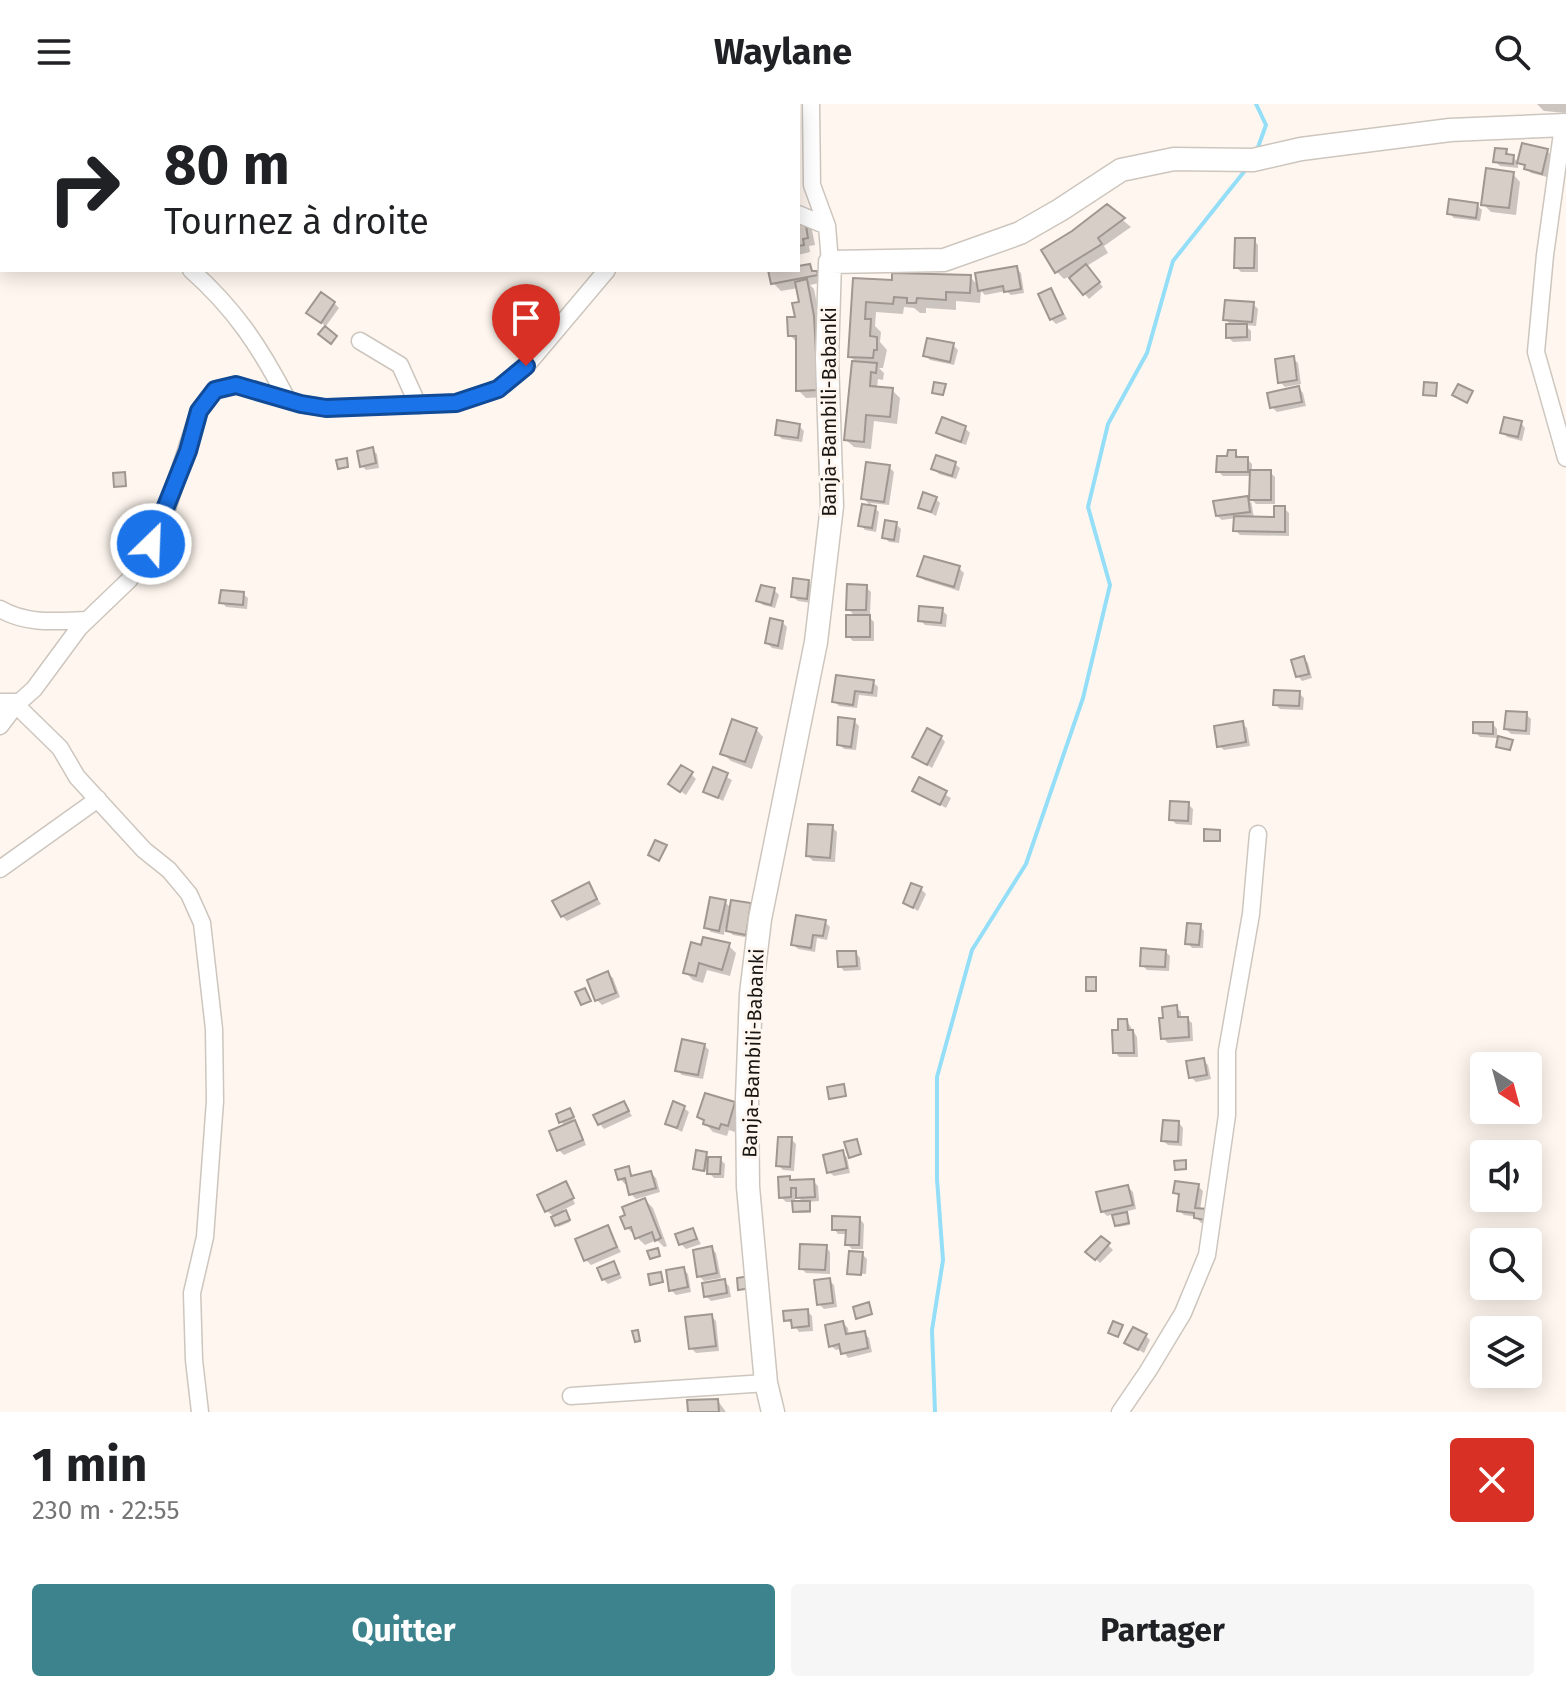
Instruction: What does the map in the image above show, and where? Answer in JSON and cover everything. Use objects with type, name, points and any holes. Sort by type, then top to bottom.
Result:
[{"type":"street","points":[[811,104],[812,185],[827,226],[830,262],[944,260],[1020,233],[1121,170],[1174,159],[1253,160],[1301,149],[1450,130],[1565,125],[1545,255],[1536,352],[1566,458]]},
{"type":"street","points":[[800,215],[827,226]]},
{"type":"street","name":"Banja-Bambili-Babanki","points":[[773,1412],[766,1383],[748,1187],[751,994],[760,919],[816,642],[832,506],[827,359],[830,262]]},
{"type":"street","points":[[193,272],[222,298],[264,354],[287,399]]},
{"type":"street","points":[[0,726],[5,707],[34,689],[87,620],[129,580],[151,544],[188,451],[199,411],[215,390],[236,385],[326,408],[456,403],[498,389],[526,366],[605,272]]},
{"type":"street","points":[[360,341],[400,365],[418,405]]},
{"type":"street","points":[[0,609],[10,615],[43,622],[87,620]]},
{"type":"street","points":[[5,707],[60,748],[77,777],[189,894],[202,923],[214,1029],[215,1101],[205,1237],[192,1293],[194,1360],[200,1412]]},
{"type":"street","points":[[0,869],[98,799]]},
{"type":"street","points":[[1120,1412],[1183,1313],[1207,1255],[1227,1115],[1227,1051],[1251,914],[1258,834]]},
{"type":"street","points":[[571,1396],[766,1383]]},
{"type":"building","points":[[1522,143],[1548,149],[1542,174],[1524,169],[1525,165],[1517,163]]},
{"type":"building","points":[[1495,148],[1507,149],[1506,154],[1514,155],[1513,164],[1493,162]]},
{"type":"building","points":[[1486,168],[1514,172],[1509,208],[1481,205]]},
{"type":"building","points":[[1449,199],[1478,203],[1476,218],[1447,214]]},
{"type":"building","points":[[1107,204],[1125,218],[1098,238],[1102,244],[1055,273],[1041,250]]},
{"type":"building","points":[[805,220],[808,238],[803,239],[804,245],[800,246],[800,221]]},
{"type":"building","points":[[1235,238],[1255,238],[1254,268],[1234,268]]},
{"type":"building","points":[[810,264],[812,271],[817,271],[818,275],[771,284],[768,272],[800,272],[800,266]]},
{"type":"building","points":[[1086,264],[1100,282],[1083,295],[1069,278]]},
{"type":"building","points":[[1017,266],[1021,289],[1004,292],[1003,286],[978,291],[975,273]]},
{"type":"building","points":[[892,273],[971,275],[970,293],[946,292],[946,300],[917,298],[916,303],[907,303],[907,298],[894,297],[893,304],[866,302],[865,319],[871,319],[870,336],[877,337],[877,350],[874,350],[873,358],[848,357],[853,278],[892,280]]},
{"type":"building","points":[[807,279],[814,316],[818,390],[796,391],[796,336],[788,336],[787,317],[795,317],[792,303],[799,302],[795,282]]},
{"type":"building","points":[[1051,288],[1063,314],[1050,320],[1038,294]]},
{"type":"building","points":[[321,292],[335,302],[321,323],[306,313]]},
{"type":"building","points":[[1225,300],[1254,302],[1252,322],[1223,320]]},
{"type":"building","points":[[1226,324],[1247,324],[1247,337],[1226,338]]},
{"type":"building","points":[[325,326],[337,336],[331,344],[318,334]]},
{"type":"building","points":[[927,338],[954,343],[950,362],[923,356]]},
{"type":"building","points":[[1294,356],[1297,380],[1278,383],[1275,359]]},
{"type":"building","points":[[852,361],[877,363],[876,373],[871,372],[870,386],[893,388],[890,417],[866,415],[864,442],[844,440]]},
{"type":"building","points":[[934,382],[946,384],[943,395],[932,393]]},
{"type":"building","points":[[1424,382],[1437,383],[1436,396],[1423,395]]},
{"type":"building","points":[[1458,384],[1473,391],[1467,403],[1452,395]]},
{"type":"building","points":[[1299,386],[1302,402],[1270,408],[1267,393]]},
{"type":"building","points":[[942,417],[966,426],[961,442],[936,433]]},
{"type":"building","points":[[1504,417],[1522,421],[1518,437],[1500,433]]},
{"type":"building","points":[[777,420],[800,424],[798,438],[775,435]]},
{"type":"building","points":[[373,447],[376,463],[360,467],[357,451]]},
{"type":"building","points":[[1228,450],[1236,450],[1236,457],[1248,457],[1248,472],[1216,472],[1217,456],[1227,456]]},
{"type":"building","points":[[936,455],[956,462],[952,476],[931,469]]},
{"type":"building","points":[[347,458],[348,467],[338,469],[336,460]]},
{"type":"building","points":[[866,462],[890,465],[884,502],[861,499]]},
{"type":"building","points":[[1250,470],[1271,470],[1271,500],[1249,500]]},
{"type":"building","points":[[125,472],[126,486],[114,487],[113,473]]},
{"type":"building","points":[[923,492],[937,497],[931,512],[918,508]]},
{"type":"building","points":[[1248,496],[1250,512],[1216,516],[1213,501]]},
{"type":"building","points":[[862,504],[876,506],[872,528],[858,526]]},
{"type":"building","points":[[1274,506],[1285,506],[1285,532],[1233,531],[1234,516],[1274,517]]},
{"type":"building","points":[[885,520],[897,522],[894,540],[882,538]]},
{"type":"building","points":[[924,556],[960,566],[954,587],[917,576]]},
{"type":"building","points":[[793,578],[809,580],[807,599],[791,597]]},
{"type":"building","points":[[847,584],[867,585],[866,610],[846,610]]},
{"type":"building","points":[[761,585],[775,588],[771,605],[756,601]]},
{"type":"building","points":[[221,590],[244,592],[243,605],[219,603]]},
{"type":"building","points":[[919,606],[943,608],[941,623],[918,621]]},
{"type":"building","points":[[846,615],[870,615],[870,637],[846,637]]},
{"type":"building","points":[[770,618],[783,621],[778,646],[765,643]]},
{"type":"building","points":[[1304,656],[1309,674],[1296,677],[1291,660]]},
{"type":"building","points":[[836,675],[874,680],[872,693],[855,691],[853,705],[832,702]]},
{"type":"building","points":[[1274,690],[1300,691],[1299,706],[1273,705]]},
{"type":"building","points":[[1506,711],[1527,712],[1526,731],[1504,729]]},
{"type":"building","points":[[838,717],[855,719],[851,747],[837,745]]},
{"type":"building","points":[[732,719],[757,728],[745,762],[720,754]]},
{"type":"building","points":[[1243,721],[1246,742],[1217,747],[1214,726]]},
{"type":"building","points":[[1473,722],[1493,722],[1493,734],[1473,733]]},
{"type":"building","points":[[927,728],[942,736],[927,765],[912,757]]},
{"type":"building","points":[[1498,736],[1513,740],[1510,750],[1496,747]]},
{"type":"building","points":[[681,765],[693,772],[680,792],[668,784]]},
{"type":"building","points":[[713,767],[728,773],[718,798],[703,792]]},
{"type":"building","points":[[919,777],[947,791],[940,805],[912,791]]},
{"type":"building","points":[[1170,801],[1189,802],[1188,821],[1169,820]]},
{"type":"building","points":[[808,824],[833,825],[830,858],[806,856]]},
{"type":"building","points":[[1204,829],[1220,830],[1220,841],[1204,841]]},
{"type":"building","points":[[655,840],[667,845],[659,861],[648,855]]},
{"type":"building","points":[[589,882],[597,899],[561,917],[552,901]]},
{"type":"building","points":[[911,883],[922,887],[913,908],[903,903]]},
{"type":"building","points":[[710,897],[726,900],[719,931],[704,928]]},
{"type":"building","points":[[731,900],[751,903],[746,935],[726,931]]},
{"type":"building","points":[[796,915],[826,920],[823,936],[813,935],[811,948],[791,945]]},
{"type":"building","points":[[1187,923],[1201,924],[1199,945],[1185,944]]},
{"type":"building","points":[[703,937],[730,943],[722,970],[699,963],[696,976],[683,973],[691,942],[701,945]]},
{"type":"building","points":[[1141,948],[1166,950],[1165,967],[1140,966]]},
{"type":"building","points":[[837,951],[856,951],[857,966],[838,967]]},
{"type":"building","points":[[608,971],[616,993],[595,1001],[587,980]]},
{"type":"building","points":[[1086,977],[1096,977],[1096,991],[1086,991]]},
{"type":"building","points":[[585,988],[591,1001],[581,1005],[575,992]]},
{"type":"building","points":[[1177,1005],[1178,1017],[1188,1017],[1189,1037],[1161,1039],[1159,1018],[1163,1018],[1162,1007]]},
{"type":"building","points":[[1118,1019],[1127,1019],[1128,1030],[1133,1030],[1134,1053],[1113,1053],[1112,1030],[1118,1030]]},
{"type":"building","points":[[682,1039],[705,1044],[698,1075],[675,1071]]},
{"type":"building","points":[[1204,1058],[1207,1075],[1189,1078],[1186,1061]]},
{"type":"building","points":[[844,1084],[846,1096],[829,1099],[827,1087]]},
{"type":"building","points":[[705,1093],[735,1102],[728,1126],[721,1124],[719,1129],[703,1124],[704,1120],[697,1117]]},
{"type":"building","points":[[624,1101],[629,1111],[598,1125],[593,1115]]},
{"type":"building","points":[[673,1101],[685,1106],[677,1128],[665,1124]]},
{"type":"building","points":[[570,1108],[574,1117],[559,1123],[556,1114]]},
{"type":"building","points":[[575,1120],[583,1140],[557,1151],[549,1131]]},
{"type":"building","points":[[1163,1120],[1179,1121],[1178,1142],[1161,1141]]},
{"type":"building","points":[[778,1137],[792,1137],[790,1167],[776,1166]]},
{"type":"building","points":[[857,1139],[861,1154],[849,1158],[844,1142]]},
{"type":"building","points":[[696,1150],[707,1152],[704,1171],[693,1169]]},
{"type":"building","points":[[843,1150],[847,1168],[827,1173],[823,1155]]},
{"type":"building","points":[[708,1157],[721,1157],[720,1174],[707,1174]]},
{"type":"building","points":[[1186,1160],[1186,1169],[1175,1170],[1174,1161]]},
{"type":"building","points":[[629,1166],[631,1176],[651,1171],[656,1188],[629,1195],[625,1178],[618,1180],[615,1170]]},
{"type":"building","points":[[790,1176],[790,1180],[814,1179],[815,1197],[796,1198],[796,1188],[791,1188],[791,1197],[779,1198],[778,1177]]},
{"type":"building","points":[[566,1181],[574,1198],[545,1212],[537,1195]]},
{"type":"building","points":[[1175,1181],[1199,1184],[1195,1208],[1207,1209],[1206,1220],[1194,1218],[1194,1213],[1177,1211],[1179,1194],[1173,1193]]},
{"type":"building","points":[[1128,1185],[1133,1205],[1101,1212],[1096,1192]]},
{"type":"building","points":[[645,1198],[661,1238],[655,1241],[652,1232],[635,1239],[631,1227],[625,1229],[620,1217],[625,1215],[622,1207]]},
{"type":"building","points":[[792,1201],[810,1201],[810,1211],[793,1212]]},
{"type":"building","points":[[566,1210],[570,1220],[555,1226],[551,1217]]},
{"type":"building","points":[[1127,1212],[1129,1223],[1115,1226],[1112,1215]]},
{"type":"building","points":[[832,1216],[860,1217],[859,1245],[845,1245],[846,1230],[832,1230]]},
{"type":"building","points":[[608,1225],[617,1247],[584,1261],[575,1239]]},
{"type":"building","points":[[693,1228],[697,1239],[679,1245],[675,1234]]},
{"type":"building","points":[[1101,1236],[1110,1243],[1095,1260],[1085,1252]]},
{"type":"building","points":[[800,1244],[827,1245],[825,1270],[799,1269]]},
{"type":"building","points":[[712,1246],[717,1273],[697,1277],[693,1250]]},
{"type":"building","points":[[658,1248],[660,1256],[650,1259],[647,1251]]},
{"type":"building","points":[[849,1251],[863,1252],[861,1275],[847,1274]]},
{"type":"building","points":[[614,1261],[619,1274],[602,1280],[597,1268]]},
{"type":"building","points":[[684,1267],[688,1287],[669,1291],[666,1270]]},
{"type":"building","points":[[661,1272],[663,1282],[650,1285],[648,1274]]},
{"type":"building","points":[[750,1276],[752,1288],[738,1290],[737,1278]]},
{"type":"building","points":[[830,1278],[833,1303],[817,1305],[814,1280]]},
{"type":"building","points":[[725,1279],[727,1293],[704,1297],[702,1283]]},
{"type":"building","points":[[869,1302],[872,1314],[856,1319],[853,1307]]},
{"type":"building","points":[[808,1309],[809,1326],[792,1328],[791,1320],[784,1321],[783,1311]]},
{"type":"building","points":[[712,1314],[716,1346],[689,1349],[685,1317]]},
{"type":"building","points":[[843,1321],[846,1334],[865,1331],[868,1348],[841,1354],[839,1344],[829,1347],[825,1325]]},
{"type":"building","points":[[1113,1321],[1123,1325],[1118,1337],[1108,1333]]},
{"type":"building","points":[[1133,1327],[1147,1334],[1138,1350],[1124,1343]]},
{"type":"building","points":[[638,1330],[640,1341],[635,1342],[632,1331]]},
{"type":"building","points":[[718,1399],[719,1412],[688,1412],[687,1400]]},
{"type":"waterway","points":[[1256,104],[1266,125],[1257,150]]},
{"type":"waterway","points":[[935,1412],[932,1330],[943,1260],[937,1179],[937,1077],[972,950],[1026,864],[1083,698],[1110,585],[1088,507],[1108,424],[1147,353],[1173,261],[1247,168]]},
{"type":"route","points":[[151,544],[188,451],[199,411],[215,390],[236,385],[326,408],[456,403],[498,389],[526,366]]}]
